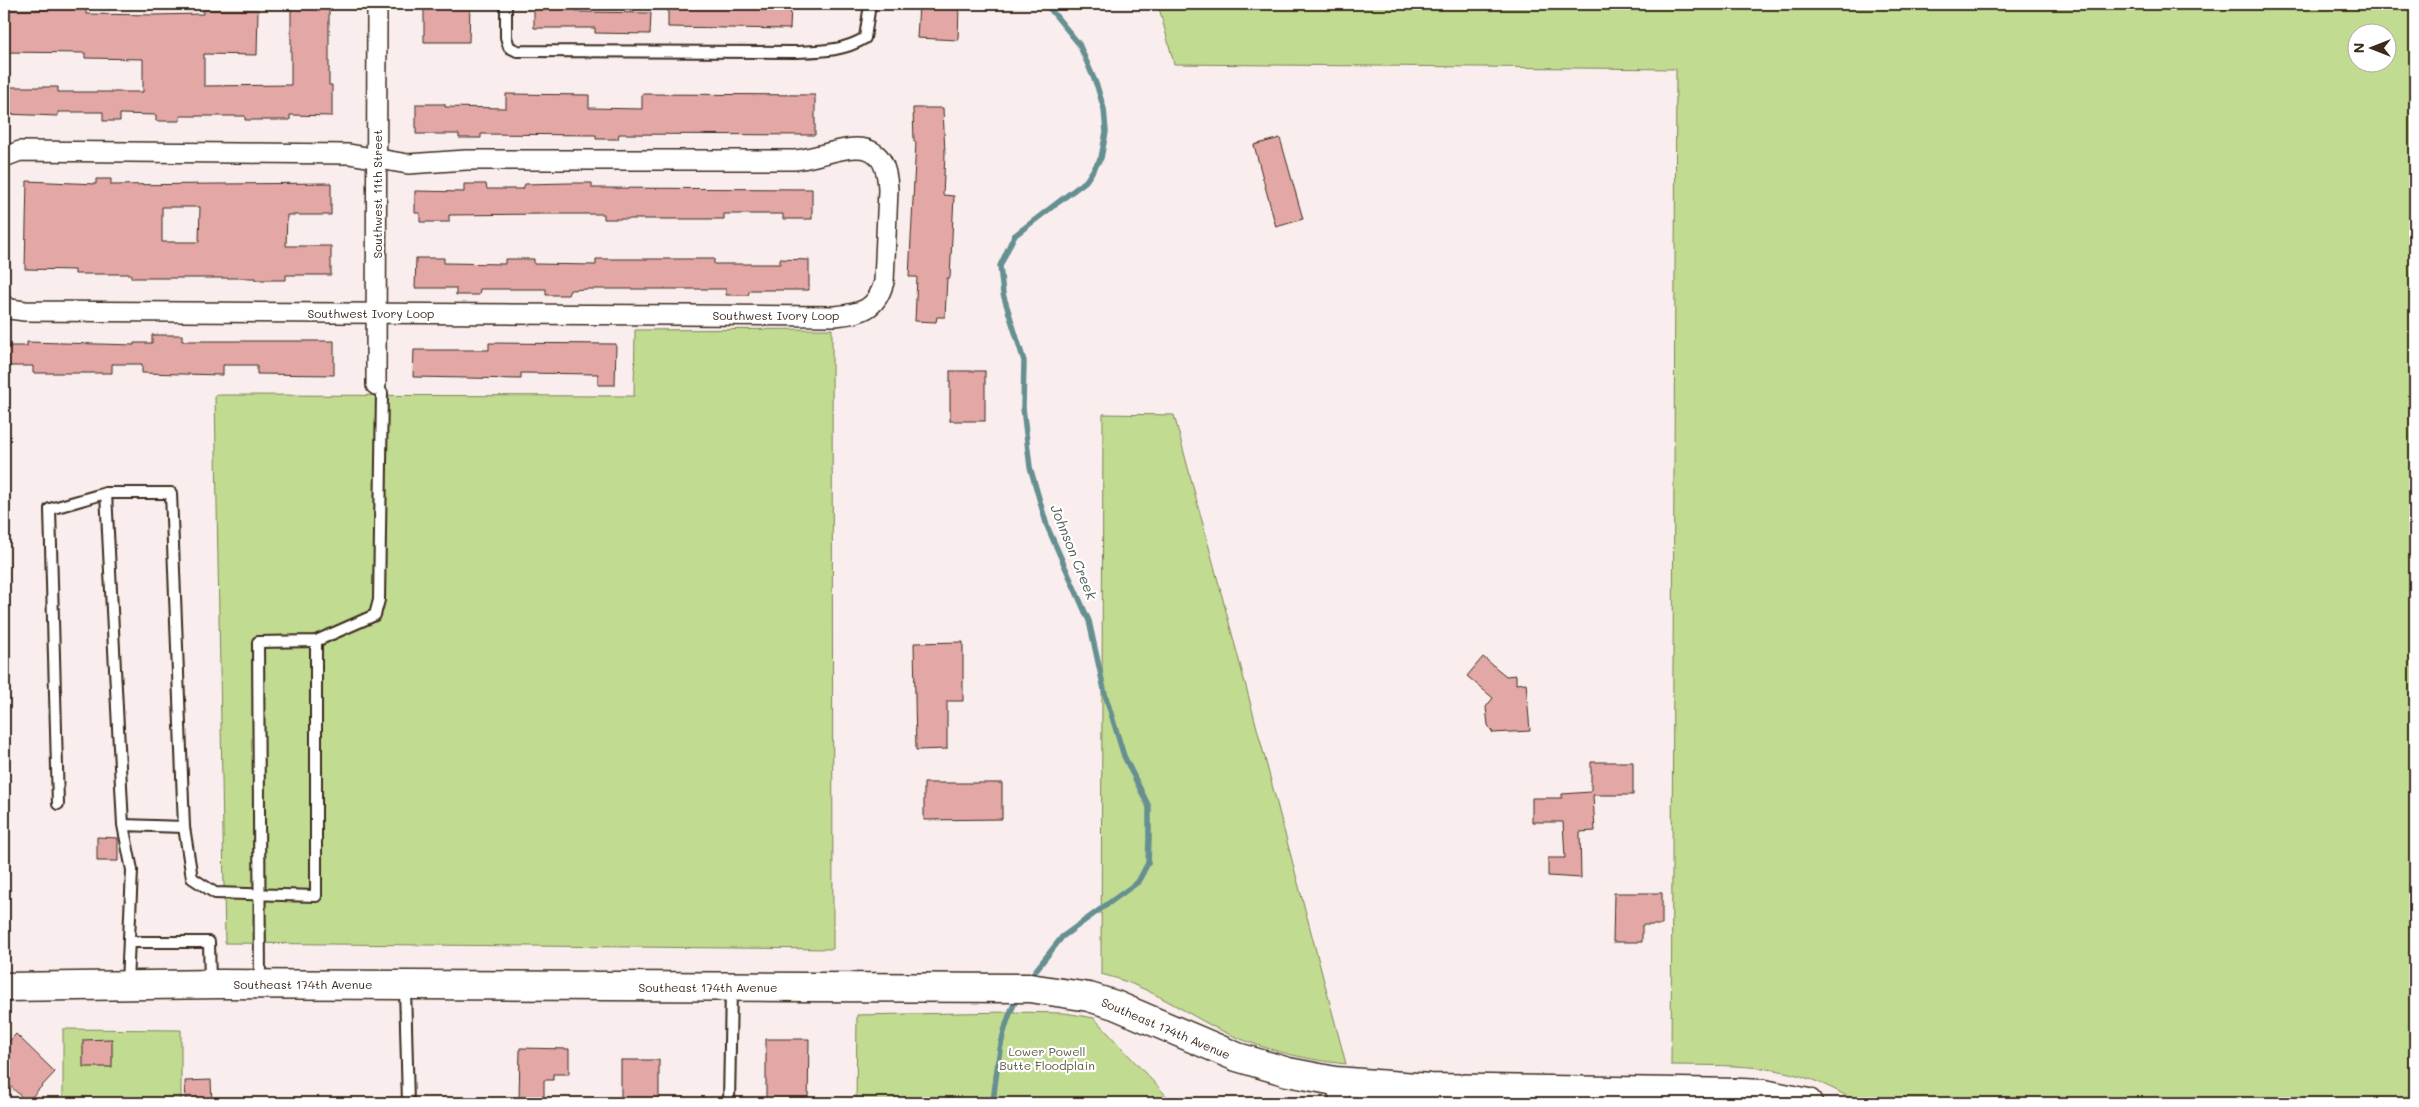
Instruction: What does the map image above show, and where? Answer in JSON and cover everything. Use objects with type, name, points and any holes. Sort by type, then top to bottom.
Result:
[{"type":"main road","name":"Southeast 174th Avenue","points":[[4,987],[260,984],[1058,990],[1089,996],[1237,1058],[1288,1072],[1338,1092],[1396,1086],[1741,1093],[1771,1095],[1808,1103]]},
{"type":"street","name":"Southwest 11th Street","points":[[376,385],[378,4]]},
{"type":"street","name":"Southwest Ivory Loop","points":[[4,156],[20,151],[349,154],[408,164],[466,160],[795,160],[813,158],[841,148],[855,147],[867,148],[880,160],[888,177],[884,282],[881,294],[870,307],[857,313],[835,316],[25,311],[10,309],[4,305]]},
{"type":"lane","points":[[506,4],[506,37],[509,47],[517,51],[773,52],[837,50],[853,45],[865,38],[870,4]]},
{"type":"lane","points":[[260,984],[258,642],[316,641],[375,615],[378,607],[382,393],[376,385]]},
{"type":"lane","points":[[58,804],[50,509],[106,493],[171,493],[184,827],[192,878],[215,893],[259,896],[316,896],[316,641]]},
{"type":"lane","points":[[106,493],[123,825],[132,870],[127,986]]},
{"type":"lane","points":[[123,825],[184,827]]},
{"type":"lane","points":[[129,942],[209,942],[210,984]]},
{"type":"lane","points":[[405,985],[408,1103]]},
{"type":"lane","points":[[729,1103],[732,987]]},
{"type":"green space","points":[[1158,4],[2415,4],[2415,1103],[1858,1103],[1835,1090],[1790,1073],[1745,1067],[1671,1065],[1676,69],[1174,64]]},
{"type":"green space","points":[[832,329],[833,949],[225,943],[215,395],[634,396],[635,330]]},
{"type":"green space","points":[[1103,414],[1174,415],[1346,1064],[1295,1056],[1262,1047],[1214,1027],[1146,990],[1117,978],[1101,974]]},
{"type":"green space","name":"Lower Powell Butte Floodplain","points":[[1009,1012],[1065,1013],[1094,1018],[1173,1103],[856,1103],[857,1015]]},
{"type":"green space","points":[[63,1029],[181,1030],[181,1103],[63,1103]]},
{"type":"building","points":[[291,4],[329,4],[329,85],[332,85],[332,116],[290,115],[290,120],[245,120],[245,116],[180,116],[180,121],[156,121],[156,115],[120,114],[120,121],[103,121],[103,112],[58,112],[58,116],[4,114],[4,87],[58,87],[58,92],[143,92],[143,59],[85,58],[85,53],[4,52],[4,10],[86,9],[86,14],[154,15],[203,14],[203,10],[258,10],[257,55],[204,54],[204,86],[291,85]]},
{"type":"building","points":[[424,4],[470,4],[469,42],[424,42]]},
{"type":"building","points":[[534,4],[577,4],[577,12],[651,13],[650,34],[595,33],[595,28],[534,28]]},
{"type":"building","points":[[668,4],[791,4],[790,29],[668,27]]},
{"type":"building","points":[[919,4],[959,4],[958,40],[917,38]]},
{"type":"building","points":[[506,94],[589,95],[589,108],[642,109],[642,94],[815,95],[815,135],[619,134],[618,139],[596,139],[596,135],[481,134],[481,138],[459,138],[459,134],[416,134],[416,104],[445,104],[445,107],[506,108]]},
{"type":"building","points":[[913,108],[943,108],[945,154],[943,195],[954,196],[950,278],[947,278],[945,317],[937,317],[936,322],[915,321],[917,277],[909,277],[916,142],[914,142]]},
{"type":"building","points":[[1280,138],[1303,219],[1276,227],[1254,145]]},
{"type":"building","points":[[96,179],[111,179],[111,185],[331,183],[331,215],[287,215],[286,246],[331,246],[331,275],[286,275],[286,280],[255,280],[255,278],[131,278],[131,274],[75,274],[75,270],[25,269],[27,181],[96,184]],"holes":[[[162,207],[200,207],[199,242],[162,242]]]},
{"type":"building","points":[[592,183],[592,188],[812,189],[812,219],[783,219],[783,214],[724,214],[724,219],[604,219],[604,214],[546,214],[449,215],[449,222],[420,222],[420,213],[415,213],[415,191],[464,192],[464,184],[486,184],[487,189],[523,189],[525,184]]},
{"type":"building","points":[[416,258],[444,258],[444,263],[505,264],[505,259],[534,259],[534,264],[596,265],[596,259],[714,259],[714,264],[780,264],[780,259],[809,260],[809,290],[750,290],[748,295],[726,295],[726,289],[586,289],[570,290],[568,295],[546,295],[546,289],[480,289],[479,295],[456,295],[456,288],[415,288]]},
{"type":"building","points":[[152,335],[182,335],[182,341],[334,341],[334,375],[257,374],[257,365],[223,365],[223,375],[142,373],[142,364],[112,364],[112,373],[33,373],[33,366],[4,366],[4,346],[27,346],[27,342],[134,345],[134,343],[152,343]]},
{"type":"building","points":[[489,343],[616,344],[615,385],[598,385],[598,374],[521,373],[521,379],[413,377],[414,350],[489,350]]},
{"type":"building","points":[[950,371],[985,371],[985,421],[950,421]]},
{"type":"building","points":[[963,642],[963,701],[947,701],[947,749],[916,750],[914,643]]},
{"type":"building","points":[[1483,657],[1506,676],[1516,675],[1516,684],[1526,683],[1530,731],[1493,733],[1488,725],[1486,707],[1493,698],[1467,676]]},
{"type":"building","points":[[1591,762],[1633,762],[1633,795],[1593,795],[1595,831],[1580,832],[1581,878],[1548,876],[1548,858],[1565,858],[1563,822],[1532,822],[1532,798],[1562,798],[1562,794],[1591,792]]},
{"type":"building","points":[[924,783],[1002,783],[1002,819],[924,820]]},
{"type":"building","points":[[97,837],[118,838],[118,861],[97,861]]},
{"type":"building","points":[[1614,893],[1662,893],[1662,925],[1642,925],[1642,942],[1613,942]]},
{"type":"building","points":[[16,1034],[55,1072],[27,1102],[4,1080],[4,1047]]},
{"type":"building","points":[[112,1039],[112,1067],[83,1067],[83,1040]]},
{"type":"building","points":[[766,1039],[809,1039],[808,1103],[766,1103]]},
{"type":"building","points":[[520,1048],[569,1049],[569,1074],[553,1074],[553,1080],[544,1080],[544,1103],[519,1103]]},
{"type":"building","points":[[621,1060],[659,1060],[659,1103],[621,1103]]},
{"type":"building","points":[[211,1080],[212,1103],[186,1103],[185,1081]]},
{"type":"waterway","name":"Johnson Creek","points":[[1028,980],[1062,937],[1138,882],[1148,863],[1149,839],[1149,807],[1124,756],[1105,694],[1089,621],[1047,526],[1030,467],[1023,408],[1024,361],[1003,294],[1000,266],[1014,236],[1086,181],[1101,158],[1106,132],[1104,109],[1097,86],[1079,44],[1046,4]]},
{"type":"waterway","name":"Johnson Creek","points":[[993,1103],[1003,1035],[1018,997]]}]
